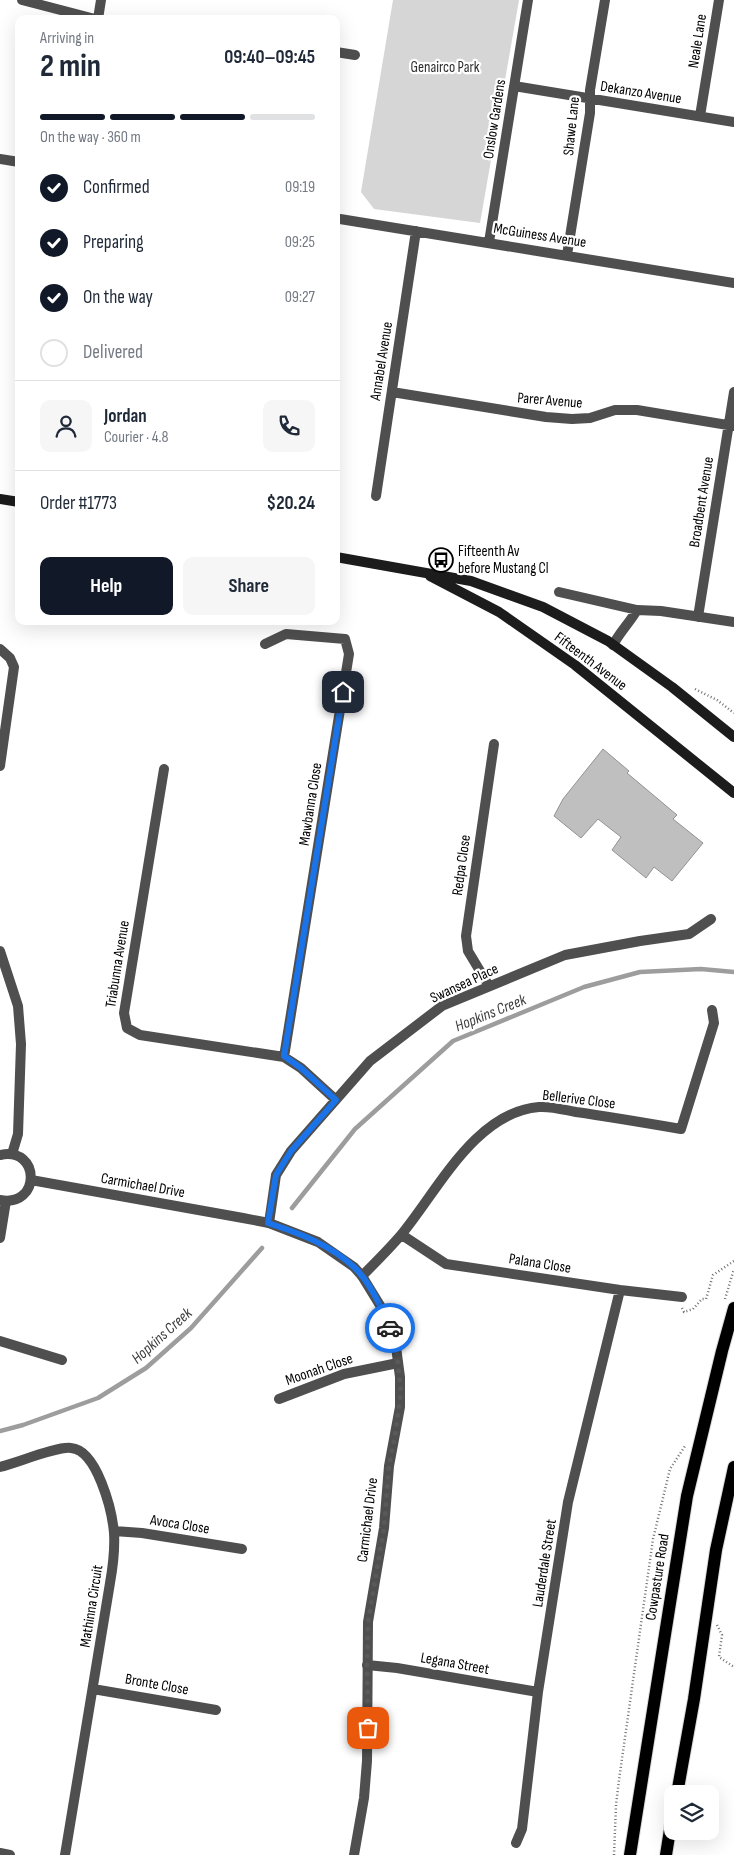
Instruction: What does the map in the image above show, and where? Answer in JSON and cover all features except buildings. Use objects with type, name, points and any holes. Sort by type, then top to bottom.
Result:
[{"type":"main road","points":[[0,499],[15,501]]},
{"type":"main road","name":"Fifteenth Avenue","points":[[340,558],[418,570],[471,581],[543,607],[613,645],[672,687],[734,737]]},
{"type":"main road","name":"Fifteenth Avenue","points":[[418,570],[499,612],[575,665],[734,793]]},
{"type":"main road","name":"Cowpasture Road","points":[[630,1855],[687,1496],[722,1351],[728,1307]]},
{"type":"main road","points":[[679,1785],[694,1699],[716,1550],[734,1467]]},
{"type":"main road","points":[[666,1855],[668,1840]]},
{"type":"street","points":[[22,0],[80,15]]},
{"type":"street","points":[[97,15],[101,0]]},
{"type":"street","name":"Onslow Gardens","points":[[489,242],[528,0]]},
{"type":"street","name":"Shawe Lane","points":[[567,255],[590,113],[590,90],[605,0]]},
{"type":"street","name":"Neale Lane","points":[[700,116],[719,0]]},
{"type":"street","points":[[340,53],[355,55]]},
{"type":"street","name":"Dekanzo Avenue","points":[[514,86],[734,122]]},
{"type":"street","points":[[0,159],[15,161]]},
{"type":"street","name":"McGuiness Avenue","points":[[340,219],[734,283]]},
{"type":"street","name":"Annabel Avenue","points":[[376,496],[416,231]]},
{"type":"street","name":"Parer Avenue","points":[[392,392],[546,418],[590,418],[615,410],[637,410],[731,425]]},
{"type":"street","name":"Broadbent Avenue","points":[[698,616],[731,425],[734,392]]},
{"type":"street","points":[[560,592],[638,610],[660,610],[734,622]]},
{"type":"street","points":[[613,645],[622,629],[638,610]]},
{"type":"street","name":"Mawbanna Close","points":[[265,644],[286,634],[345,639],[349,654],[284,1056]]},
{"type":"street","points":[[0,649],[10,658],[14,666],[0,766]]},
{"type":"street","name":"Redpa Close","points":[[489,986],[468,951],[466,936],[494,744]]},
{"type":"street","name":"Triabunna Avenue","points":[[164,769],[124,1013],[127,1028],[140,1035],[284,1056],[301,1068],[336,1100]]},
{"type":"street","name":"Swansea Place","points":[[268,1223],[276,1175],[291,1151],[370,1061],[442,1006],[565,955],[689,934],[711,920]]},
{"type":"street","points":[[0,951],[4,975],[18,1006],[21,1044],[18,1134],[12,1154]]},
{"type":"street","name":"Bellerive Close","points":[[362,1276],[402,1235],[468,1147],[500,1120],[539,1107],[681,1129],[714,1023],[712,1010]]},
{"type":"street","points":[[0,1155],[12,1154],[26,1162],[30,1169],[31,1180],[24,1195],[19,1198],[3,1200],[0,1238]]},
{"type":"street","name":"Carmichael Drive","points":[[31,1180],[268,1223],[318,1242],[354,1267],[362,1276],[387,1320],[396,1348],[401,1392],[389,1466],[384,1528],[369,1614],[367,1665],[368,1760],[364,1798],[354,1855]]},
{"type":"street","name":"Palana Close","points":[[402,1235],[446,1264],[682,1298]]},
{"type":"street","name":"Lauderdale Street","points":[[516,1843],[522,1828],[538,1692],[568,1502],[620,1290]]},
{"type":"street","points":[[0,1341],[62,1360]]},
{"type":"street","name":"Moonah Close","points":[[279,1399],[344,1374],[398,1363]]},
{"type":"street","name":"Mathinna Circuit","points":[[0,1467],[62,1448],[82,1452],[88,1458],[100,1480],[106,1496],[114,1531],[110,1583],[65,1855]]},
{"type":"street","name":"Avoca Close","points":[[114,1531],[142,1533],[242,1549]]},
{"type":"street","name":"Legana Street","points":[[367,1665],[397,1668],[538,1692]]},
{"type":"street","name":"Bronte Close","points":[[93,1689],[216,1710]]},
{"type":"street","points":[[0,1853],[10,1855]]},
{"type":"path","points":[[682,1298],[682,1309],[684,1312],[693,1308],[702,1299],[706,1299],[713,1275],[734,1261]]},
{"type":"path","points":[[728,1307],[734,1269]]},
{"type":"path","points":[[614,1855],[619,1780],[653,1539],[670,1469],[686,1444]]},
{"type":"path","points":[[714,1622],[720,1628],[722,1636],[719,1657],[734,1667]]},
{"type":"green space","name":"Genairco Park","points":[[393,0],[519,0],[480,223],[374,209],[361,192]]},
{"type":"waterway","name":"Hopkins Creek","points":[[292,1208],[355,1129],[453,1041],[584,987],[640,972],[701,969],[734,972]]},
{"type":"waterway","name":"Hopkins Creek","points":[[0,1431],[23,1425],[98,1398],[146,1368],[191,1328],[262,1248]]},
{"type":"way so far","points":[[368,1728],[368,1622],[384,1528],[389,1466],[401,1392],[396,1348],[390,1328]]},
{"type":"place","name":"Fifteenth Av before Mustang Cl","points":[[441,560]]},
{"type":"route","points":[[343,692],[284,1056],[301,1068],[336,1100],[291,1151],[276,1175],[268,1223],[318,1242],[354,1267],[362,1276],[381,1307],[390,1328]]}]
